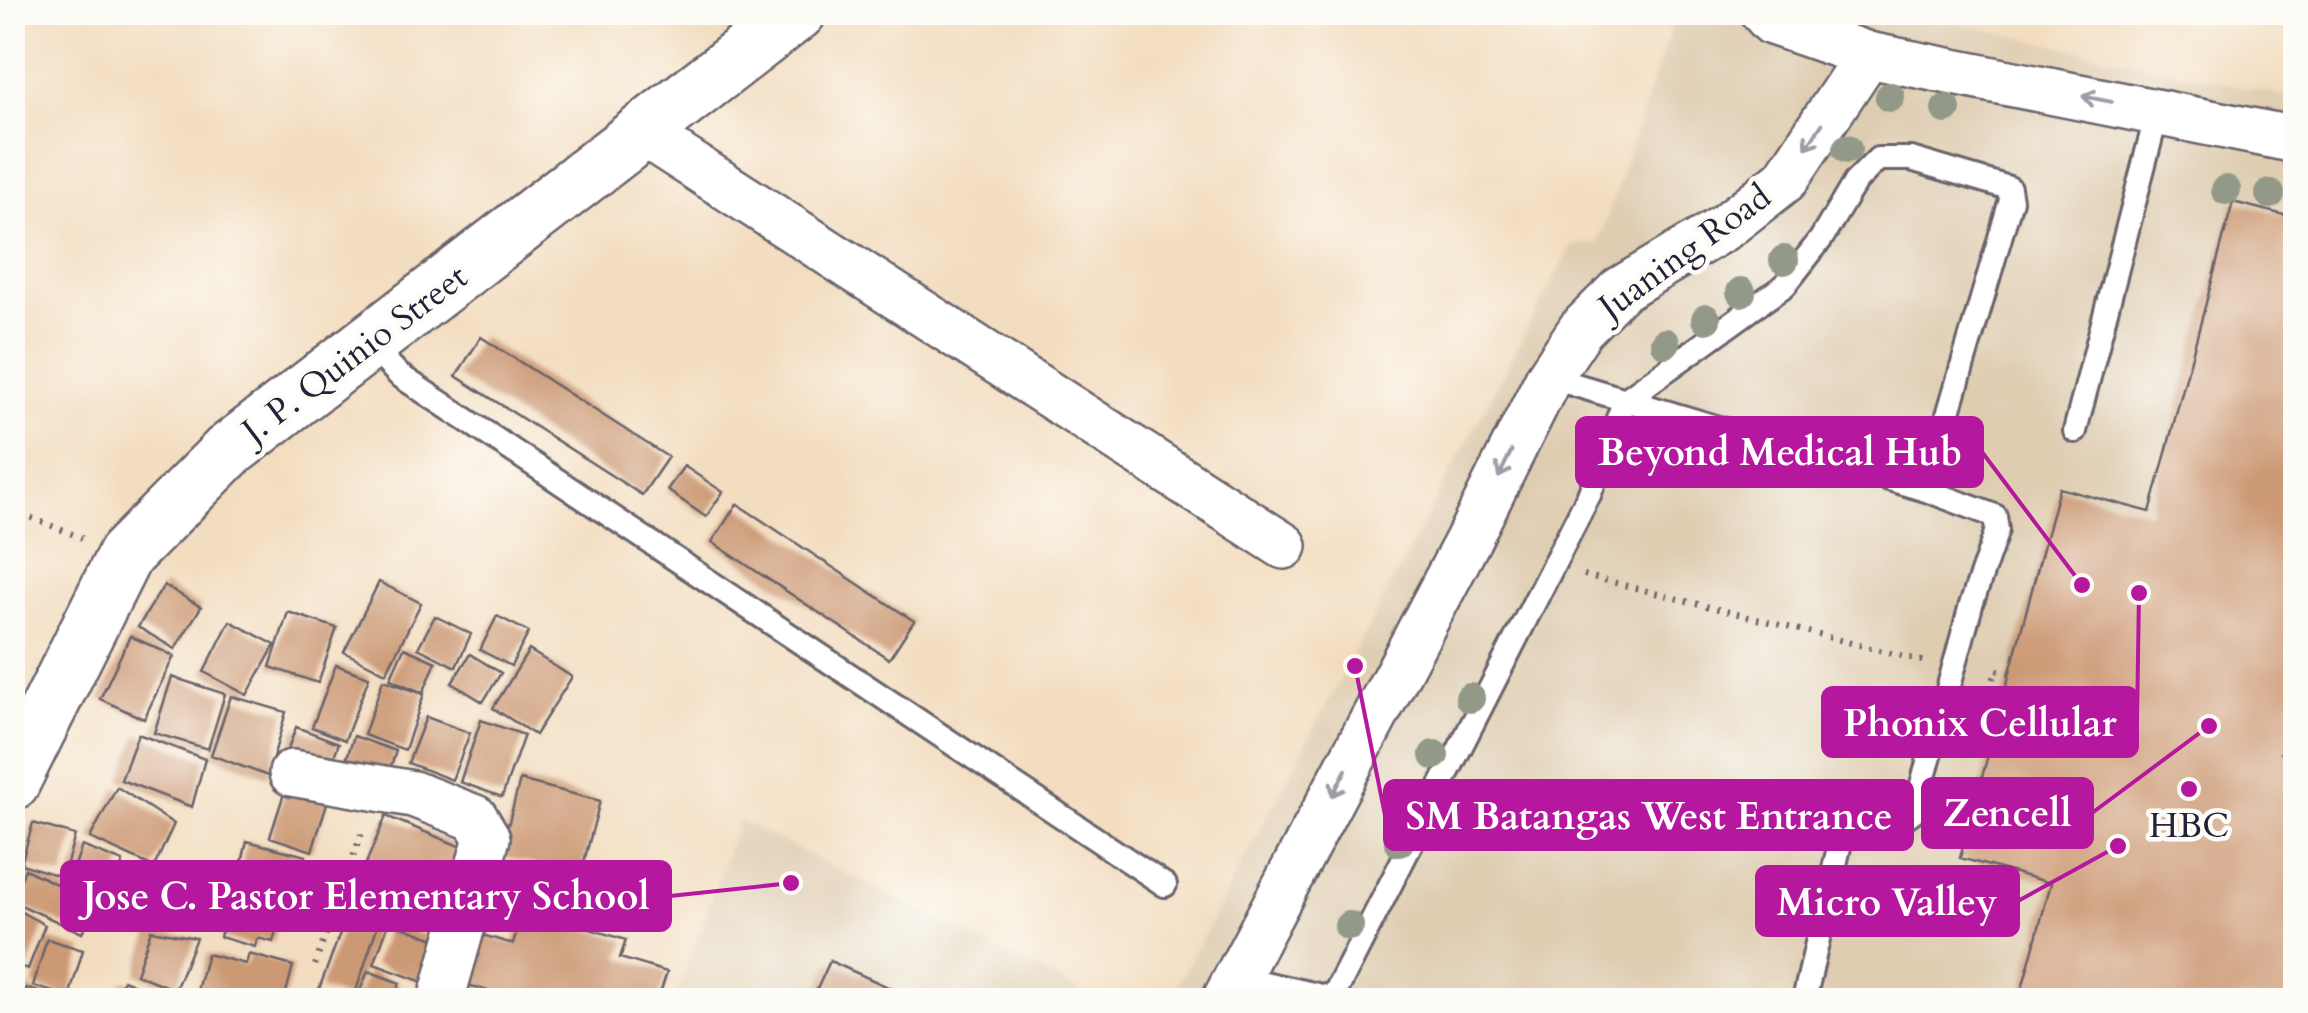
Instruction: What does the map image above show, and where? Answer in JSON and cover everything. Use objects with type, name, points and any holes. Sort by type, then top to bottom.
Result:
[{"type":"street","name":"J. P. Quinio Street","points":[[12,782],[125,556],[227,452],[798,12]]},
{"type":"street","points":[[1763,12],[1772,22],[1868,55],[2296,140]]},
{"type":"street","name":"Juaning Road","points":[[1232,989],[1468,540],[1548,377],[1581,329],[1620,290],[1725,227],[1784,180],[1868,55]]},
{"type":"street","points":[[642,133],[1284,546]]},
{"type":"street","points":[[292,772],[413,794],[475,818],[483,825],[486,838],[482,855],[441,1000]]},
{"type":"lane","points":[[2075,431],[2158,110]]},
{"type":"lane","points":[[1232,989],[1336,999],[1474,713],[1590,494],[1624,400],[1785,285],[1821,240],[1855,182],[1878,158],[1912,159],[2009,188],[2010,200],[1926,490]]},
{"type":"lane","points":[[369,344],[400,375],[1165,886]]},
{"type":"lane","points":[[1548,377],[1926,490],[1995,516],[1997,530],[1971,605],[1915,810],[1888,830],[1845,821],[1804,1000]]},
{"type":"path","points":[[12,510],[125,556]]},
{"type":"path","points":[[1554,567],[1984,677],[1966,740],[1976,742],[1996,670],[2010,674]]},
{"type":"path","points":[[2282,742],[2296,745]]},
{"type":"path","points":[[2280,751],[2296,755]]},
{"type":"path","points":[[314,965],[374,788]]},
{"type":"shaded area","points":[[1676,13],[1910,13],[2295,98],[2295,1000],[1169,1000],[1572,245],[1598,243]]},
{"type":"shaded area","points":[[739,820],[1097,1000],[675,1000]]},
{"type":"building","points":[[2233,202],[2296,218],[2296,1000],[2019,1000],[2051,883],[1960,858],[2059,488],[2150,512]]},
{"type":"building","points":[[481,337],[668,457],[642,495],[456,376]]},
{"type":"building","points":[[684,466],[723,492],[706,517],[667,490]]},
{"type":"building","points":[[737,504],[914,621],[889,659],[712,542]]},
{"type":"building","points":[[379,582],[421,603],[386,673],[344,652]]},
{"type":"building","points":[[164,585],[201,607],[175,649],[138,627]]},
{"type":"building","points":[[288,612],[337,628],[318,683],[270,667]]},
{"type":"building","points":[[435,616],[471,634],[456,667],[418,648]]},
{"type":"building","points":[[497,616],[529,632],[511,666],[480,650]]},
{"type":"building","points":[[230,621],[275,645],[247,695],[204,672]]},
{"type":"building","points":[[130,636],[174,656],[144,719],[100,699]]},
{"type":"building","points":[[404,648],[436,662],[423,693],[390,679]]},
{"type":"building","points":[[529,650],[572,677],[535,735],[493,708]]},
{"type":"building","points":[[470,654],[501,673],[483,702],[452,683]]},
{"type":"building","points":[[336,665],[369,677],[345,740],[312,727]]},
{"type":"building","points":[[172,677],[225,694],[208,749],[154,733]]},
{"type":"building","points":[[383,680],[424,694],[405,750],[364,735]]},
{"type":"building","points":[[231,696],[286,712],[268,776],[211,755]]},
{"type":"building","points":[[426,717],[470,733],[452,780],[408,763]]},
{"type":"building","points":[[481,720],[524,735],[502,797],[460,782]]},
{"type":"building","points":[[296,727],[339,743],[326,778],[283,762]]},
{"type":"building","points":[[138,734],[205,759],[192,807],[121,780]]},
{"type":"building","points":[[354,736],[396,751],[384,787],[342,772]]},
{"type":"building","points":[[520,780],[600,801],[580,877],[500,856]]},
{"type":"building","points":[[117,787],[174,824],[154,867],[90,838]]},
{"type":"building","points":[[286,787],[328,800],[312,851],[270,837]]},
{"type":"building","points":[[386,816],[469,850],[451,908],[361,875]]},
{"type":"building","points":[[33,823],[75,835],[63,877],[21,864]]},
{"type":"building","points":[[247,841],[306,856],[300,880],[241,866]]},
{"type":"building","points":[[82,846],[123,862],[110,899],[68,884]]},
{"type":"building","points":[[25,869],[96,903],[82,933],[12,901]]},
{"type":"building","points":[[238,872],[290,883],[273,942],[258,938],[255,947],[220,937]]},
{"type":"building","points":[[529,891],[582,907],[577,925],[626,940],[620,958],[667,972],[658,1000],[521,1000],[464,984],[479,934],[513,944]]},
{"type":"building","points":[[12,907],[45,925],[28,969],[12,964]]},
{"type":"building","points":[[349,910],[379,921],[353,1000],[319,989]]},
{"type":"building","points":[[389,922],[451,945],[436,987],[374,964]]},
{"type":"building","points":[[151,930],[196,938],[175,990],[136,974]]},
{"type":"building","points":[[47,939],[83,950],[69,997],[33,986]]},
{"type":"building","points":[[207,954],[246,964],[249,954],[293,966],[284,1000],[195,998]]},
{"type":"building","points":[[830,961],[917,1000],[812,1000]]},
{"type":"building","points":[[368,971],[400,983],[393,1000],[356,1000]]},
{"type":"building","points":[[123,980],[171,1000],[113,1000]]},
{"type":"building","points":[[26,988],[62,1000],[22,1000]]},
{"type":"place","name":"Beyond Medical Hub","points":[[2082,585]]},
{"type":"place","name":"Phonix Cellular","points":[[2139,593]]},
{"type":"place","name":"SM Batangas West Entrance","points":[[1355,666]]},
{"type":"place","name":"Zencell","points":[[2209,726]]},
{"type":"place","name":"HBC","points":[[2189,789]]},
{"type":"place","name":"Micro Valley","points":[[2118,846]]},
{"type":"place","name":"Jose C. Pastor Elementary School","points":[[791,883]]}]
